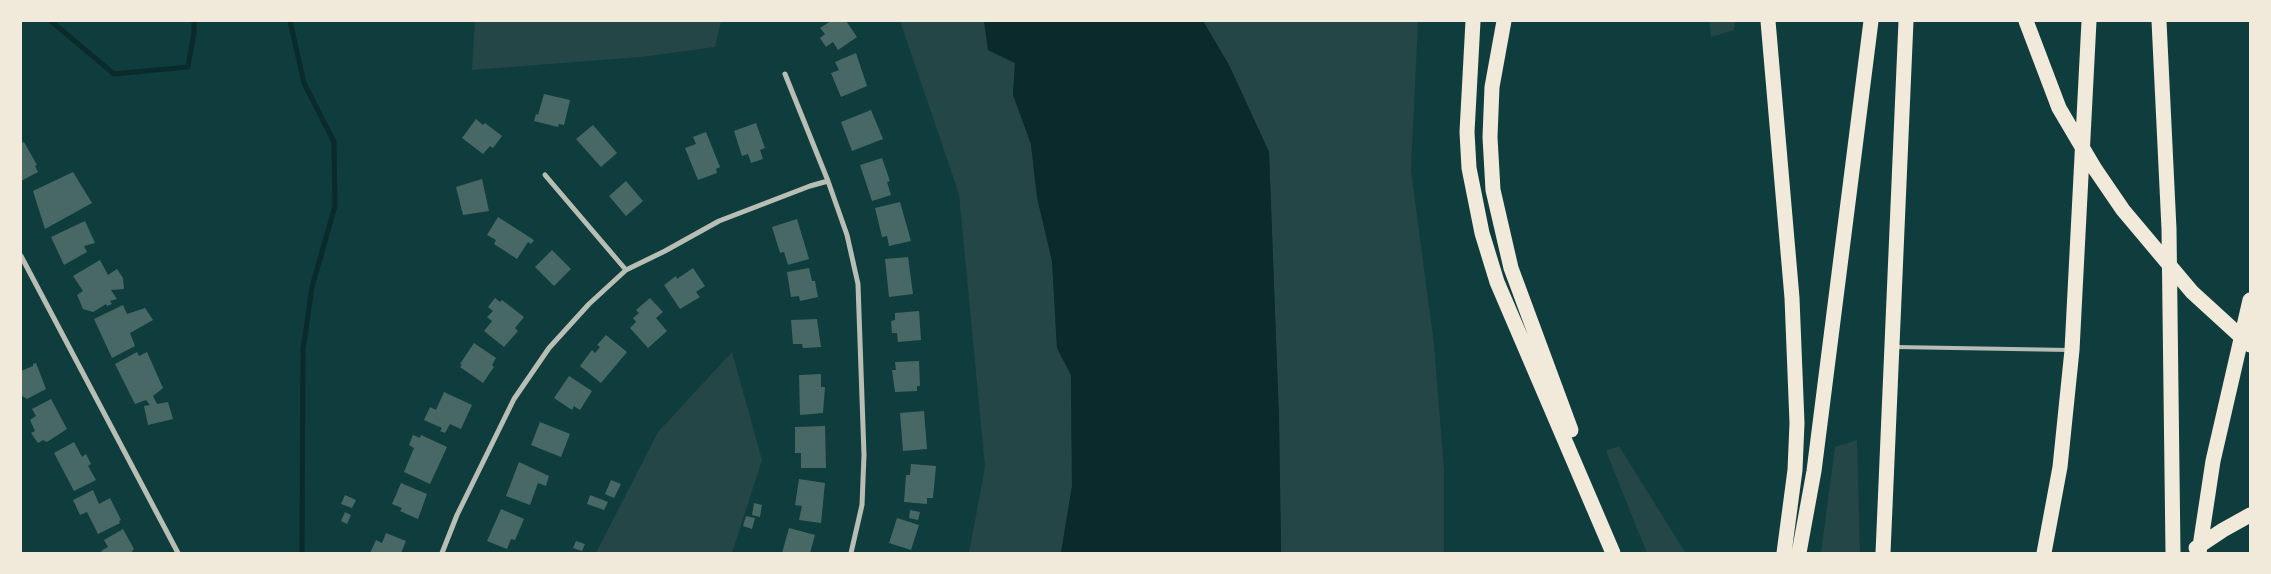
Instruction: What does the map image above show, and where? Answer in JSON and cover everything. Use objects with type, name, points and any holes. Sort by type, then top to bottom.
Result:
[{"type":"highway","points":[[1473,21],[1467,141],[1469,168],[1482,233],[1497,282],[1615,553]]},
{"type":"highway","points":[[1504,21],[1492,87],[1490,137],[1493,190],[1500,227],[1511,268],[1615,553]]},
{"type":"highway","points":[[1768,21],[1792,298],[1797,423],[1795,470],[1784,553]]},
{"type":"highway","points":[[1800,553],[1814,471],[1871,21]]},
{"type":"highway","points":[[1883,553],[1906,21]]},
{"type":"highway","points":[[2026,21],[2060,108],[2123,210],[2192,292],[2250,345]]},
{"type":"highway","points":[[2044,553],[2060,467],[2072,350],[2089,21]]},
{"type":"highway","points":[[2159,21],[2169,229],[2174,473],[2173,553]]},
{"type":"highway","points":[[2199,553],[2213,461],[2250,300]]},
{"type":"highway","points":[[2189,553],[2250,511]]},
{"type":"highway","points":[[2223,530],[2250,515]]},
{"type":"street","points":[[785,74],[828,181],[847,235],[858,284],[864,455],[862,505],[850,553]]},
{"type":"street","points":[[545,175],[626,270]]},
{"type":"street","points":[[442,553],[457,515],[514,399],[549,348],[588,304],[626,270],[719,221],[810,186],[828,181]]},
{"type":"street","points":[[21,256],[178,553]]},
{"type":"lane","points":[[1892,347],[2072,350]]},
{"type":"shaded area","points":[[475,21],[721,21],[715,47],[640,57],[472,70]]},
{"type":"shaded area","points":[[900,21],[984,21],[988,50],[1015,63],[1013,95],[1031,144],[1037,197],[1052,261],[1057,348],[1071,375],[1072,486],[1061,553],[969,553],[985,467],[959,194]]},
{"type":"shaded area","points":[[984,21],[1203,21],[1229,65],[1269,152],[1279,419],[1281,553],[1061,553],[1072,486],[1071,375],[1057,348],[1052,261],[1037,197],[1031,144],[1013,95],[1015,63],[988,50]]},
{"type":"shaded area","points":[[1203,21],[1418,21],[1411,171],[1434,344],[1444,470],[1444,553],[1281,553],[1279,419],[1269,152],[1229,65]]},
{"type":"shaded area","points":[[1709,21],[1735,21],[1734,30],[1711,37]]},
{"type":"shaded area","points":[[732,352],[762,460],[732,553],[596,553],[658,432]]},
{"type":"shaded area","points":[[1857,440],[1860,553],[1821,553],[1835,447]]},
{"type":"shaded area","points":[[1619,446],[1686,553],[1647,553],[1606,451]]},
{"type":"building","points":[[831,21],[846,21],[857,37],[838,50],[833,42],[826,47],[820,38],[825,34],[820,28]]},
{"type":"building","points":[[856,53],[867,86],[841,97],[831,73],[839,70],[835,62]]},
{"type":"building","points":[[544,94],[570,100],[564,125],[559,124],[558,127],[534,121],[536,114],[538,115]]},
{"type":"building","points":[[871,110],[883,139],[852,151],[841,122]]},
{"type":"building","points":[[476,119],[483,125],[485,123],[502,136],[493,148],[490,146],[483,154],[462,138]]},
{"type":"building","points":[[756,123],[765,148],[760,150],[763,159],[751,163],[748,154],[742,156],[734,131]]},
{"type":"building","points":[[593,125],[617,153],[601,167],[576,139]]},
{"type":"building","points":[[706,132],[720,167],[716,169],[717,173],[698,180],[685,148],[696,144],[693,137]]},
{"type":"building","points":[[24,142],[37,165],[35,166],[38,172],[21,181],[21,143]]},
{"type":"building","points":[[882,158],[890,181],[887,182],[891,195],[872,201],[860,165]]},
{"type":"building","points":[[73,172],[92,203],[45,229],[33,191]]},
{"type":"building","points":[[482,179],[489,211],[463,215],[456,187]]},
{"type":"building","points":[[626,181],[643,201],[626,216],[609,196]]},
{"type":"building","points":[[900,202],[911,241],[889,246],[887,236],[882,237],[875,208]]},
{"type":"building","points":[[498,217],[534,240],[531,244],[528,242],[517,259],[494,244],[496,240],[487,235]]},
{"type":"building","points":[[797,219],[809,259],[788,265],[784,252],[780,253],[772,227]]},
{"type":"building","points":[[85,221],[95,243],[84,246],[87,252],[64,265],[51,237]]},
{"type":"building","points":[[552,250],[571,269],[554,286],[535,267]]},
{"type":"building","points":[[908,257],[913,294],[889,297],[885,259]]},
{"type":"building","points":[[100,260],[108,275],[117,269],[123,278],[124,289],[111,290],[117,299],[110,301],[112,304],[107,306],[106,304],[93,312],[83,309],[77,295],[83,291],[73,276]]},
{"type":"building","points":[[693,268],[705,286],[696,292],[700,297],[680,309],[664,285],[676,276],[677,279]]},
{"type":"building","points":[[809,268],[812,281],[815,281],[818,297],[800,301],[799,296],[791,297],[787,272]]},
{"type":"building","points":[[495,298],[500,302],[502,300],[524,317],[515,328],[518,331],[504,347],[484,331],[492,321],[487,317],[493,311],[488,307]]},
{"type":"building","points":[[650,298],[663,312],[656,318],[667,331],[648,348],[630,328],[636,322],[633,318],[639,313],[636,310]]},
{"type":"building","points":[[123,305],[127,314],[145,308],[153,320],[130,333],[135,346],[112,358],[94,319]]},
{"type":"building","points":[[919,311],[921,340],[898,342],[897,333],[892,333],[891,321],[895,320],[895,313]]},
{"type":"building","points":[[817,319],[821,347],[803,348],[802,344],[793,344],[791,320]]},
{"type":"building","points":[[606,335],[627,352],[601,383],[580,366],[592,350],[595,353],[600,347],[597,345]]},
{"type":"building","points":[[474,343],[496,358],[492,365],[494,367],[483,383],[460,367],[462,365],[460,364]]},
{"type":"building","points":[[137,352],[139,356],[147,352],[163,388],[153,396],[157,404],[168,402],[173,419],[148,425],[144,406],[150,405],[146,400],[135,404],[115,364]]},
{"type":"building","points":[[919,361],[920,386],[917,386],[917,391],[895,392],[892,370],[896,370],[895,362]]},
{"type":"building","points":[[36,363],[46,389],[27,399],[21,395],[21,371]]},
{"type":"building","points":[[821,374],[821,387],[825,387],[823,413],[800,415],[799,375]]},
{"type":"building","points":[[569,376],[592,391],[580,410],[574,406],[572,410],[554,398]]},
{"type":"building","points":[[444,392],[472,405],[461,429],[450,424],[445,433],[440,431],[442,428],[424,420],[430,407],[436,410]]},
{"type":"building","points":[[51,399],[67,429],[47,442],[43,440],[38,443],[31,433],[35,431],[30,420],[36,416],[32,409]]},
{"type":"building","points":[[924,411],[927,449],[903,451],[900,413]]},
{"type":"building","points":[[540,422],[570,434],[561,457],[531,445]]},
{"type":"building","points":[[825,426],[826,468],[801,468],[801,453],[795,453],[795,427]]},
{"type":"building","points":[[413,435],[420,438],[421,435],[447,447],[430,484],[404,472],[414,448],[409,445]]},
{"type":"building","points":[[74,442],[82,457],[86,454],[91,464],[88,466],[96,480],[74,491],[54,453]]},
{"type":"building","points":[[519,462],[549,476],[546,486],[538,483],[530,505],[506,496]]},
{"type":"building","points":[[911,464],[936,466],[933,498],[927,498],[927,504],[904,502],[906,475],[910,475]]},
{"type":"building","points":[[799,479],[825,483],[821,523],[799,520],[802,506],[795,505]]},
{"type":"building","points":[[611,480],[621,484],[614,498],[605,494]]},
{"type":"building","points":[[401,483],[427,494],[418,519],[400,511],[402,508],[392,504]]},
{"type":"building","points":[[93,490],[99,504],[110,498],[121,520],[119,521],[120,523],[98,534],[87,512],[80,515],[73,500]]},
{"type":"building","points":[[345,495],[356,500],[352,508],[341,504]]},
{"type":"building","points":[[590,495],[608,502],[604,510],[587,504]]},
{"type":"building","points":[[754,503],[762,505],[760,517],[752,515]]},
{"type":"building","points":[[501,509],[524,519],[515,540],[511,539],[507,549],[487,541]]},
{"type":"building","points":[[910,510],[920,512],[918,520],[909,518]]},
{"type":"building","points":[[345,512],[351,515],[347,524],[341,521]]},
{"type":"building","points":[[746,516],[755,518],[752,529],[743,526]]},
{"type":"building","points":[[897,518],[919,525],[911,550],[889,543]]},
{"type":"building","points":[[789,528],[815,535],[810,553],[782,553]]},
{"type":"building","points":[[123,529],[134,549],[133,553],[102,553],[101,551],[108,547],[104,540]]},
{"type":"building","points":[[386,533],[406,541],[401,553],[370,553],[376,540],[382,543]]},
{"type":"building","points":[[576,541],[585,544],[582,551],[573,548]]},
{"type":"waterway","points":[[51,21],[114,74],[188,67],[194,21]]},
{"type":"waterway","points":[[290,21],[304,83],[334,142],[335,206],[312,287],[303,350],[302,553]]}]
